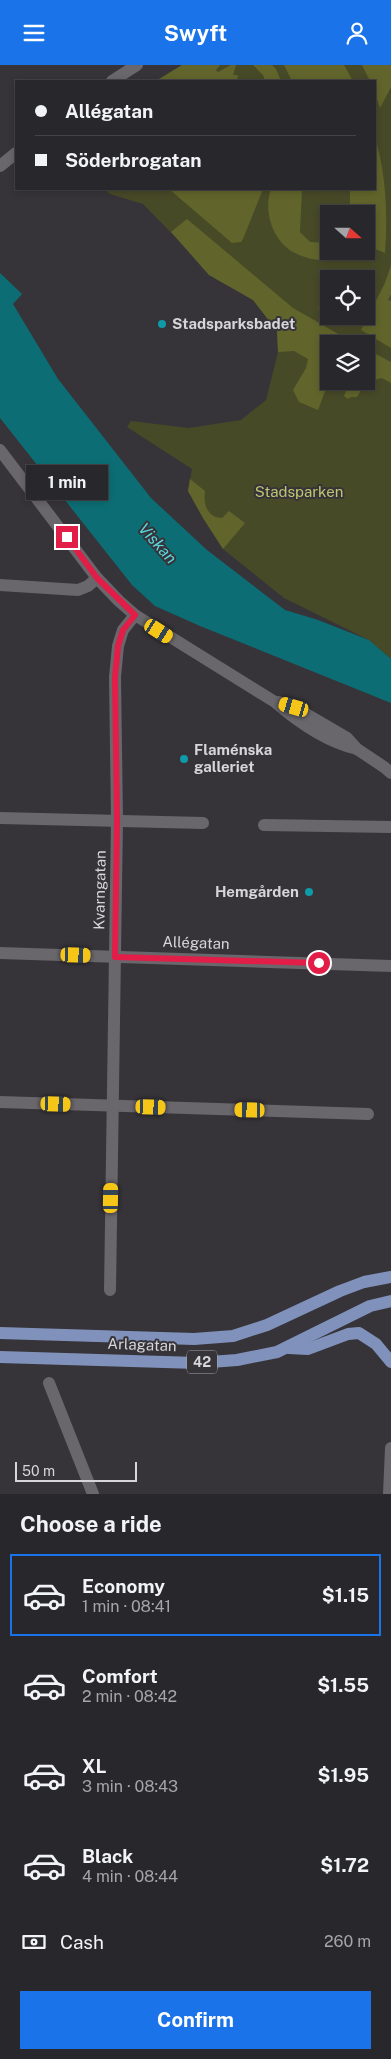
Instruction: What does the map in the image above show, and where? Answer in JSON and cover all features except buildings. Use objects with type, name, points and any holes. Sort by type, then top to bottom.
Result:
[{"type":"main road","name":"Arlagatan","points":[[0,1333],[194,1339],[232,1336],[267,1325],[364,1282],[391,1277]]},
{"type":"main road","name":"Arlagatan","points":[[0,1357],[198,1363],[237,1361],[277,1352],[370,1306],[391,1301]]},
{"type":"main road","points":[[286,1347],[308,1349],[348,1334],[359,1333],[376,1344],[391,1362]]},
{"type":"street","points":[[114,80],[138,65]]},
{"type":"street","points":[[0,166],[15,154]]},
{"type":"street","points":[[0,450],[97,578],[135,615],[275,701],[289,715],[341,745],[357,749],[389,767]]},
{"type":"street","points":[[0,585],[78,590],[88,586],[97,578]]},
{"type":"street","name":"Kvarngatan","points":[[110,1289],[117,820],[115,677],[118,646],[123,630],[135,615]]},
{"type":"street","points":[[0,818],[203,823]]},
{"type":"street","points":[[264,825],[391,827]]},
{"type":"street","name":"Allégatan","points":[[0,953],[391,966]]},
{"type":"street","points":[[0,1103],[368,1114]]},
{"type":"street","points":[[49,1383],[94,1494]]},
{"type":"street","points":[[389,1494],[391,1448]]},
{"type":"green space","name":"Stadsparken","points":[[182,65],[391,65],[391,659],[369,640],[284,598],[223,549],[188,491],[192,469],[127,427],[131,421],[189,428],[241,420],[266,400],[278,352],[277,331],[253,300],[209,275],[143,204],[110,194],[105,190],[376,190],[376,80],[157,80]]},
{"type":"green space","points":[[182,65],[220,65],[216,70],[218,72],[231,65],[236,65],[233,75],[238,75],[237,80],[158,80]]},
{"type":"green space","points":[[253,65],[272,65],[281,80],[265,80],[263,75]]},
{"type":"green space","points":[[284,65],[344,65],[352,80],[292,80]]},
{"type":"green space","points":[[362,65],[391,65],[391,87],[380,108],[376,96],[376,80],[370,80]]},
{"type":"green space","points":[[376,140],[382,165],[385,194],[385,253],[375,249],[375,205],[350,205],[350,190],[376,190]]},
{"type":"green space","points":[[170,190],[263,190],[243,239],[241,242],[232,243]]},
{"type":"green space","points":[[271,190],[302,190],[300,232],[310,242],[320,243],[320,260],[333,261],[317,260],[305,257],[284,246],[273,229],[268,209]]},
{"type":"green space","points":[[187,219],[293,308],[340,335],[320,335],[320,390],[326,390],[318,410],[299,402],[293,390],[306,368],[308,359],[294,351],[278,352],[277,331],[253,300],[209,275],[171,232]]},
{"type":"green space","points":[[391,265],[391,294],[388,300],[391,301],[391,348],[375,338],[375,335],[369,335],[361,330],[364,325],[375,325],[375,303],[385,283]]},
{"type":"green space","points":[[375,354],[391,362],[391,383],[382,378],[375,380]]},
{"type":"green space","points":[[361,390],[357,397],[348,399],[344,396],[346,391]]},
{"type":"green space","points":[[190,479],[205,491],[206,505],[210,513],[222,518],[229,511],[245,523],[223,549],[188,491]]},
{"type":"water","name":"Viskan","points":[[0,273],[22,294],[13,304],[58,379],[151,498],[207,550],[285,610],[318,620],[369,640],[391,659],[391,703],[155,606],[132,585],[0,418]]},
{"type":"place","name":"Stadsparksbadet","points":[[162,324]]},
{"type":"place","name":"Flaménska galleriet","points":[[184,759]]},
{"type":"place","name":"Hemgården","points":[[309,892]]},
{"type":"route","points":[[67,537],[97,578],[135,615],[123,630],[118,646],[115,677],[117,820],[115,957],[319,963]]}]
